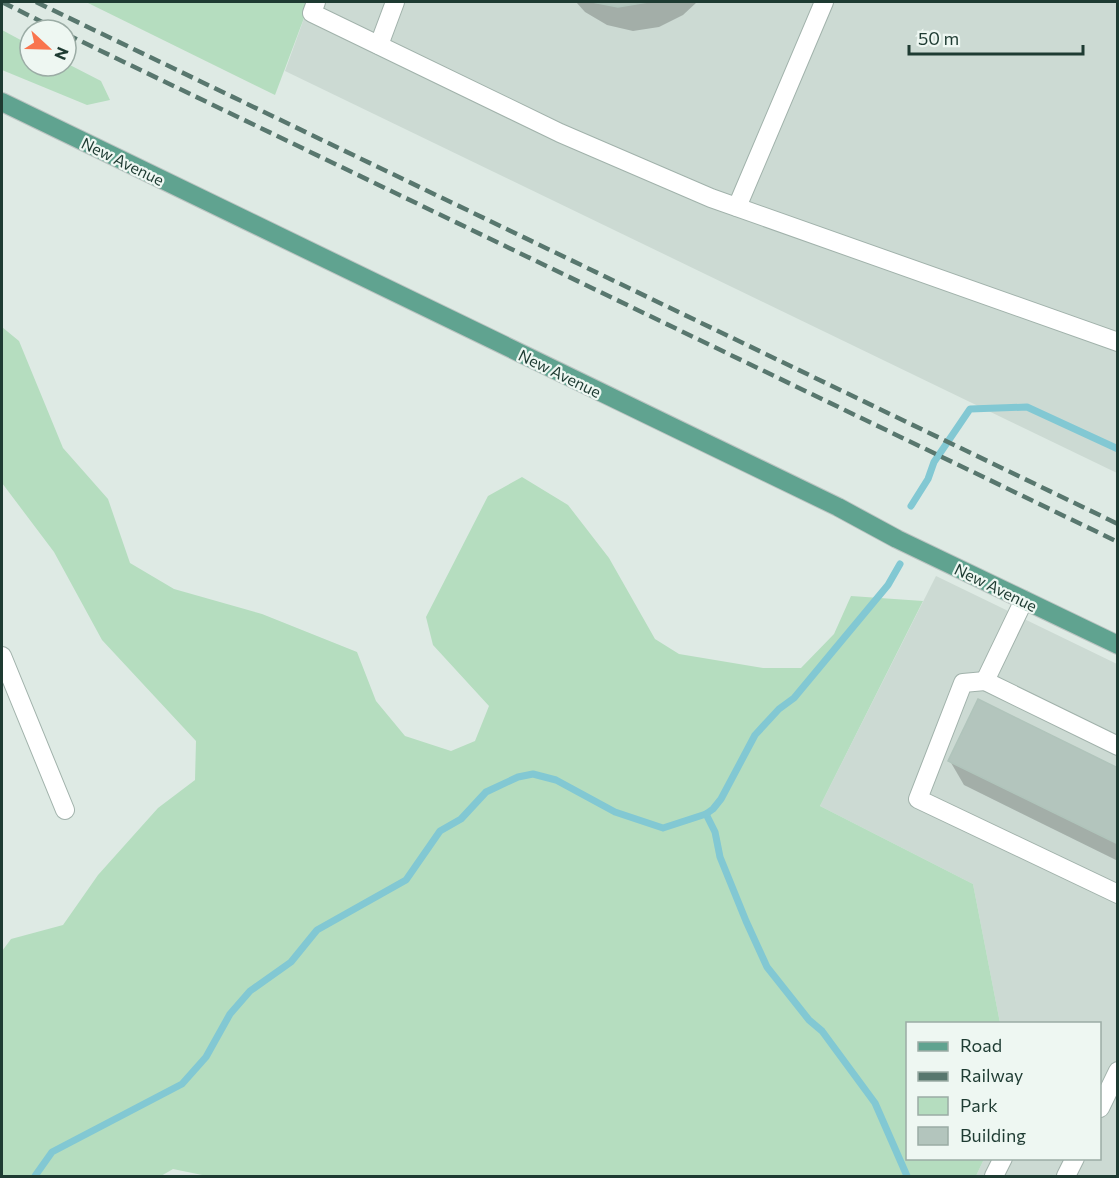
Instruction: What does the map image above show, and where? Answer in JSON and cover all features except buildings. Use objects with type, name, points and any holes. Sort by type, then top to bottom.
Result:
[{"type":"main road","name":"New Avenue","points":[[2,102],[1118,645]]},
{"type":"lane","points":[[316,2],[312,13],[560,133],[711,198],[1118,342]]},
{"type":"lane","points":[[379,45],[395,2]]},
{"type":"lane","points":[[737,207],[824,2]]},
{"type":"lane","points":[[985,681],[1024,600]]},
{"type":"lane","points":[[2,656],[65,810]]},
{"type":"lane","points":[[1118,746],[985,681],[963,682],[918,799],[1118,894]]},
{"type":"lane","points":[[1101,1106],[1118,1071]]},
{"type":"lane","points":[[994,1176],[1002,1160]]},
{"type":"lane","points":[[1066,1176],[1074,1160]]},
{"type":"shaded area","points":[[310,2],[1117,2],[1117,473],[285,71]]},
{"type":"shaded area","points":[[936,576],[1117,664],[1117,1176],[976,1176],[984,1160],[1101,1160],[1101,1022],[1000,1022],[973,884],[820,806]]},
{"type":"green space","points":[[86,2],[310,2],[275,95]]},
{"type":"green space","points":[[2,30],[18,39],[18,77],[2,70]]},
{"type":"green space","points":[[78,69],[101,81],[110,100],[87,105],[21,78],[78,78]]},
{"type":"green space","points":[[2,327],[19,341],[63,448],[108,499],[130,563],[174,589],[262,614],[357,652],[376,701],[405,736],[451,751],[475,741],[489,706],[433,645],[426,617],[488,496],[522,477],[568,505],[609,558],[655,639],[679,654],[763,668],[801,668],[834,634],[851,596],[923,601],[820,806],[973,884],[1000,1022],[906,1022],[906,1160],[984,1160],[976,1176],[207,1176],[173,1169],[161,1176],[2,1176],[2,951],[11,939],[63,925],[98,875],[158,808],[195,780],[196,741],[102,640],[54,552],[2,483]]},
{"type":"waterway","points":[[911,506],[928,479],[934,462],[970,409],[1027,407],[1118,449]]},
{"type":"waterway","points":[[35,1176],[52,1152],[182,1084],[206,1057],[230,1014],[250,991],[291,962],[317,930],[406,880],[440,831],[461,819],[486,792],[518,777],[533,774],[556,780],[615,812],[663,828],[706,814],[721,799],[755,735],[779,709],[794,698],[888,585],[900,564]]},
{"type":"waterway","points":[[706,814],[715,832],[720,857],[767,967],[809,1020],[822,1031],[875,1103],[907,1176]]},
{"type":"railway","points":[[2,2],[34,18]]},
{"type":"railway","points":[[36,2],[1118,524]]},
{"type":"railway","points":[[78,40],[1118,542]]}]
